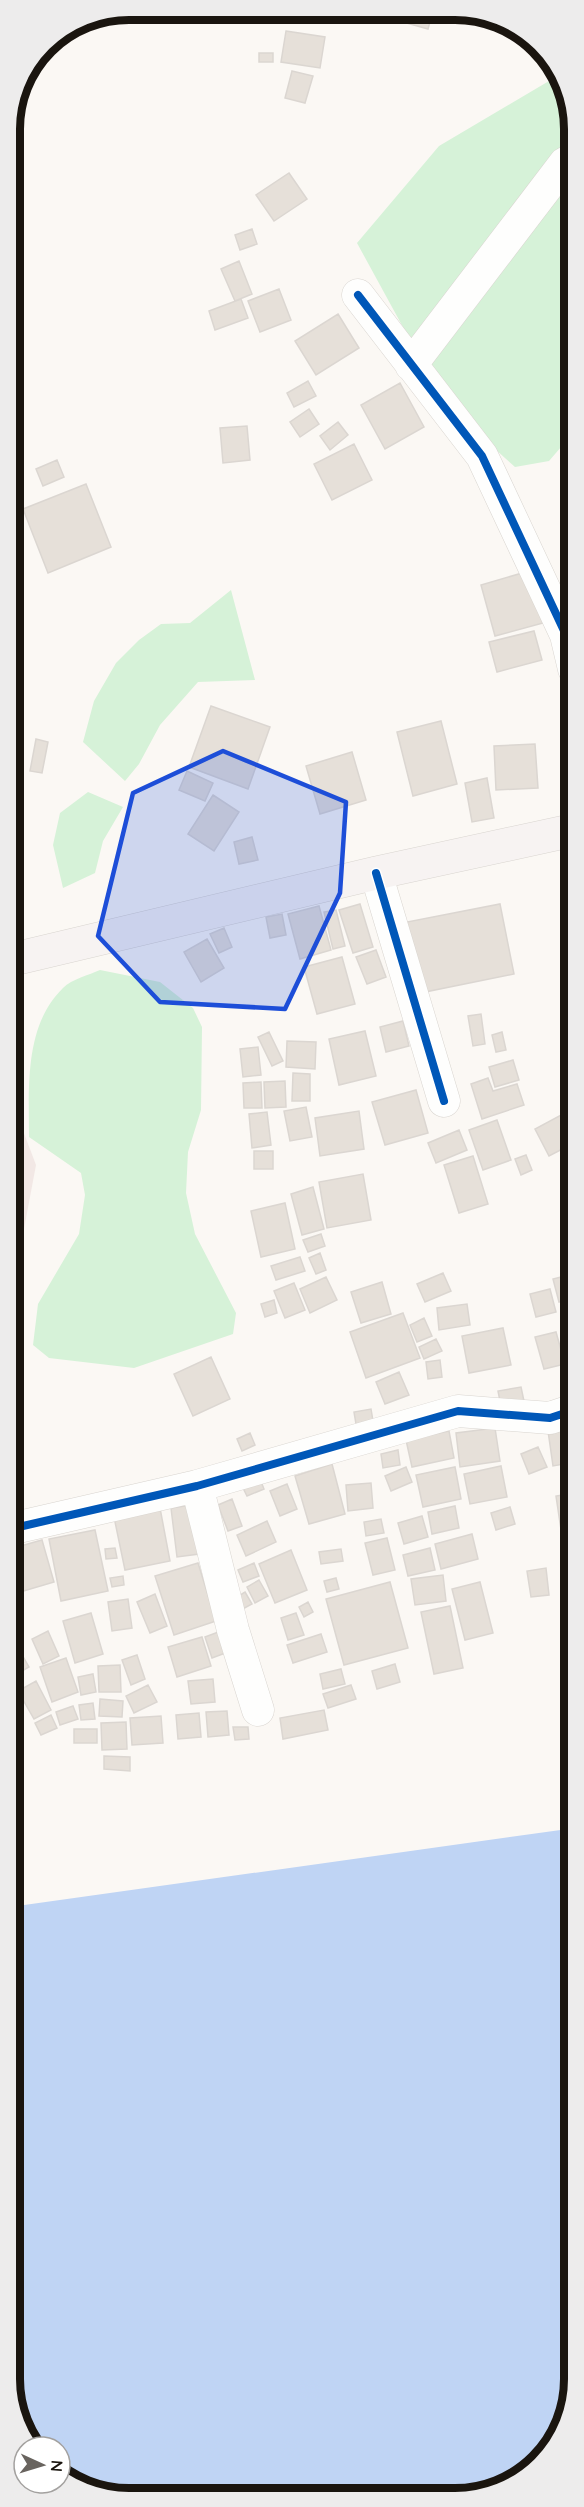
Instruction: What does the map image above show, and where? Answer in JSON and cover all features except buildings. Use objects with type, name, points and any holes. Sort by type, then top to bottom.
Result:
[{"type":"main road","points":[[20,958],[376,873],[564,832]]},
{"type":"street","points":[[411,365],[564,164]]},
{"type":"street","points":[[358,295],[482,456],[564,631]]},
{"type":"street","points":[[376,873],[444,1101]]},
{"type":"street","points":[[20,1527],[197,1486],[458,1411],[550,1418],[564,1413]]},
{"type":"street","points":[[197,1486],[233,1630],[258,1710]]},
{"type":"highlighted area","points":[[223,751],[346,802],[340,893],[285,1009],[160,1002],[98,936],[133,793]]},
{"type":"shaded area","points":[[20,1123],[36,1165],[20,1251]]},
{"type":"green space","points":[[552,78],[564,114],[564,444],[549,461],[515,467],[445,404],[357,243],[439,146]]},
{"type":"green space","points":[[231,590],[255,680],[198,682],[160,725],[139,764],[125,781],[83,742],[94,701],[116,663],[139,640],[161,624],[190,623]]},
{"type":"green space","points":[[88,792],[123,807],[103,841],[95,873],[63,888],[53,845],[60,813]]},
{"type":"green space","points":[[100,970],[160,982],[193,1008],[202,1027],[201,1110],[188,1152],[186,1193],[195,1234],[236,1313],[233,1334],[134,1368],[49,1358],[33,1345],[38,1304],[79,1234],[85,1195],[81,1173],[29,1137],[31,1058],[41,1020],[50,1003],[67,985]]},
{"type":"water","points":[[564,1830],[564,2393],[553,2427],[533,2456],[504,2476],[470,2487],[128,2488],[107,2485],[93,2482],[72,2471],[72,2435],[35,2435],[23,2407],[20,2378],[20,1906]]},
{"type":"cycle path","points":[[358,295],[482,456],[564,631]]},
{"type":"cycle path","points":[[376,873],[444,1101]]},
{"type":"cycle path","points":[[20,1527],[197,1486],[458,1411],[550,1418],[564,1413]]}]
